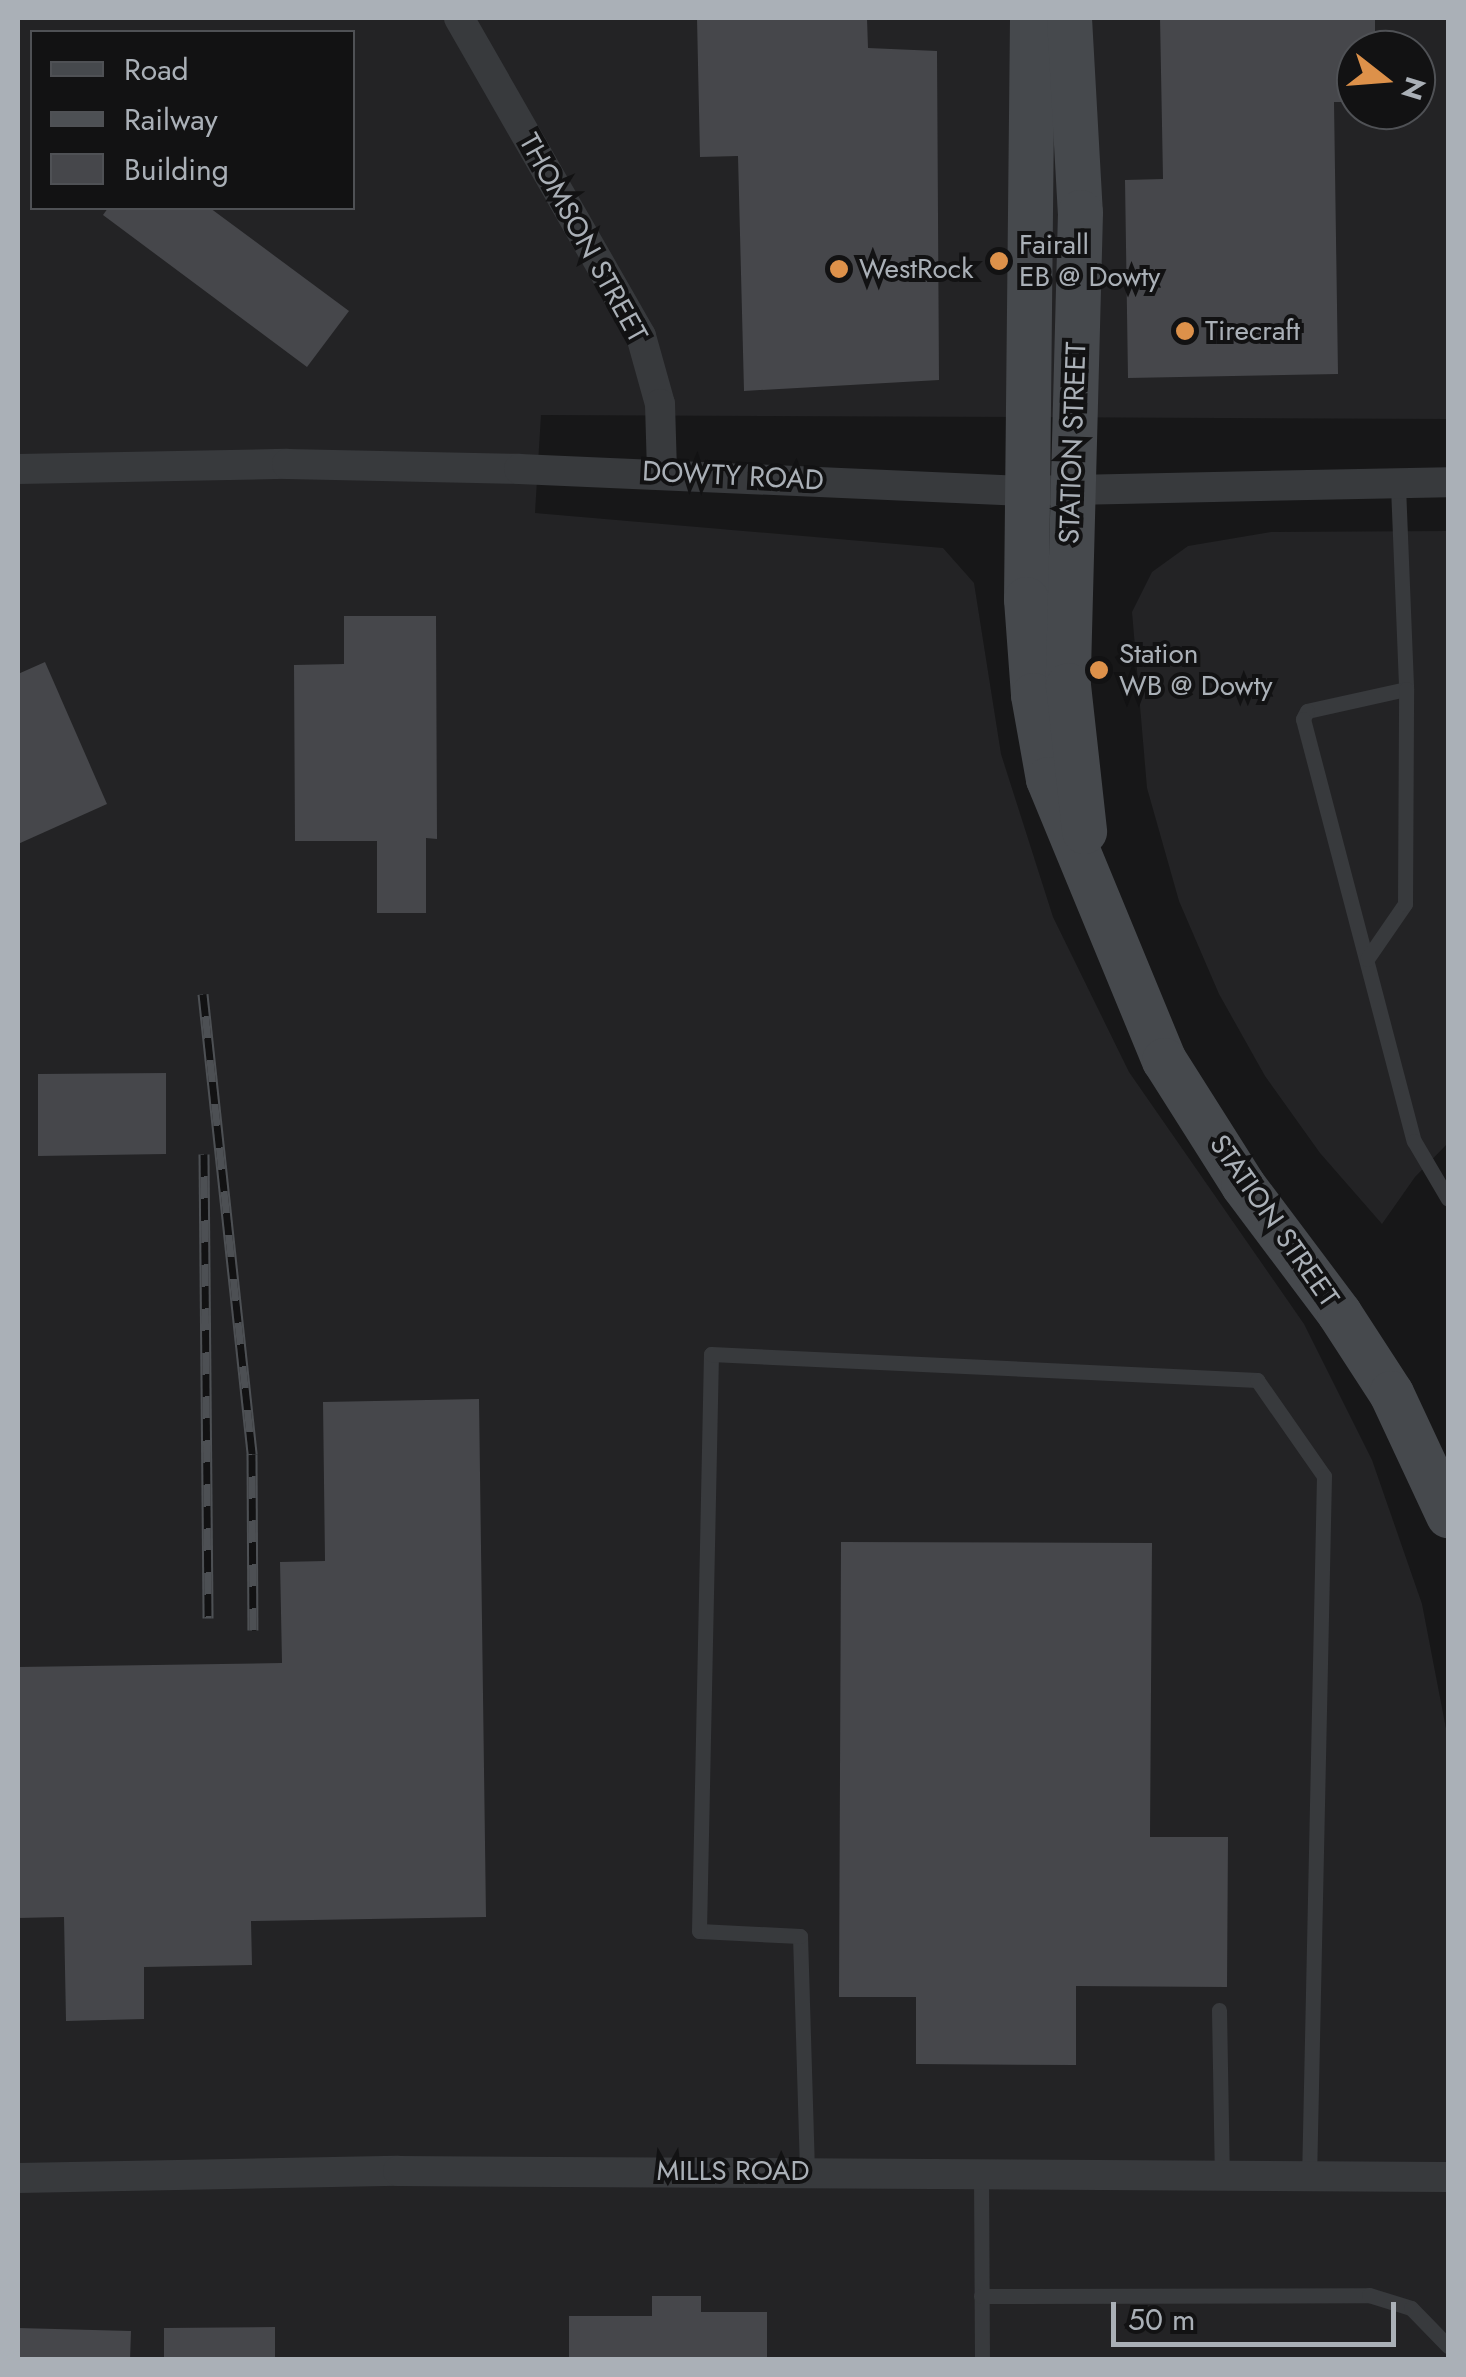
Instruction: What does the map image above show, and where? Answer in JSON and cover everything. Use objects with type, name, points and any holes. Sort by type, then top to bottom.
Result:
[{"type":"street","name":"THOMSON STREET","points":[[459,18],[641,336],[660,404],[662,472]]},
{"type":"street","name":"STATION STREET","points":[[1032,18],[1025,491],[1033,695],[1048,778],[1164,1060],[1243,1185],[1339,1313],[1391,1393],[1447,1508]]},
{"type":"street","name":"STATION STREET","points":[[1069,18],[1080,212],[1068,686],[1086,868]]},
{"type":"street","name":"DOWTY ROAD","points":[[18,469],[287,464],[662,472],[1025,491],[1448,482]]},
{"type":"street","name":"MILLS ROAD","points":[[18,2178],[92,2173],[807,2171],[1309,2179],[1448,2177]]},
{"type":"lane","points":[[1366,959],[1405,904],[1406,689],[1398,486]]},
{"type":"lane","points":[[1406,689],[1307,711],[1304,719],[1414,1141],[1448,1199]]},
{"type":"lane","points":[[807,2171],[800,1936],[699,1930],[711,1354],[1257,1380],[1324,1476],[1309,2179]]},
{"type":"lane","points":[[1220,2010],[1222,2176]]},
{"type":"lane","points":[[981,2171],[982,2360]]},
{"type":"lane","points":[[981,2296],[1369,2295],[1411,2308],[1448,2346]]},
{"type":"shaded area","points":[[18,18],[1448,18],[1448,419],[541,415],[535,513],[943,548],[974,583],[1001,754],[1053,917],[1129,1072],[1304,1324],[1372,1460],[1422,1604],[1448,1739],[1448,2359],[18,2359]]},
{"type":"shaded area","points":[[1448,531],[1448,1143],[1415,1177],[1382,1224],[1320,1153],[1265,1076],[1219,994],[1179,901],[1147,788],[1132,612],[1152,572],[1188,546],[1271,532]]},
{"type":"building","name":"WestRock","points":[[697,18],[867,18],[868,48],[937,51],[939,380],[744,391],[738,156],[700,157]]},
{"type":"building","points":[[1160,18],[1375,18],[1375,30],[1336,30],[1338,374],[1128,378],[1125,180],[1163,179]]},
{"type":"building","points":[[107,210],[213,210],[349,311],[307,367],[103,215]]},
{"type":"building","points":[[344,616],[436,616],[437,839],[426,838],[426,913],[377,913],[377,841],[295,841],[294,665],[344,664]]},
{"type":"building","points":[[45,662],[107,804],[18,844],[18,674]]},
{"type":"building","points":[[166,1073],[166,1154],[38,1156],[38,1074]]},
{"type":"building","points":[[479,1399],[486,1917],[251,1921],[252,1965],[144,1967],[144,2019],[66,2021],[64,1917],[18,1918],[18,1667],[282,1663],[280,1562],[325,1561],[323,1402]]},
{"type":"building","points":[[841,1542],[1152,1543],[1150,1837],[1228,1837],[1227,1987],[1076,1986],[1076,2065],[916,2064],[916,1997],[839,1997]]},
{"type":"building","points":[[652,2296],[701,2296],[701,2312],[767,2312],[767,2360],[569,2360],[569,2316],[652,2316]]},
{"type":"building","points":[[275,2327],[275,2360],[164,2360],[164,2328]]},
{"type":"building","points":[[18,2328],[131,2331],[130,2360],[18,2360]]},
{"type":"railway","points":[[203,994],[252,1454],[253,1630]]},
{"type":"railway","points":[[204,1154],[208,1618]]},
{"type":"place","name":"Fairall EB @ Dowty","points":[[999,261]]},
{"type":"place","name":"WestRock","points":[[839,269]]},
{"type":"place","name":"Tirecraft","points":[[1185,331]]},
{"type":"place","name":"Station WB @ Dowty","points":[[1099,670]]}]
